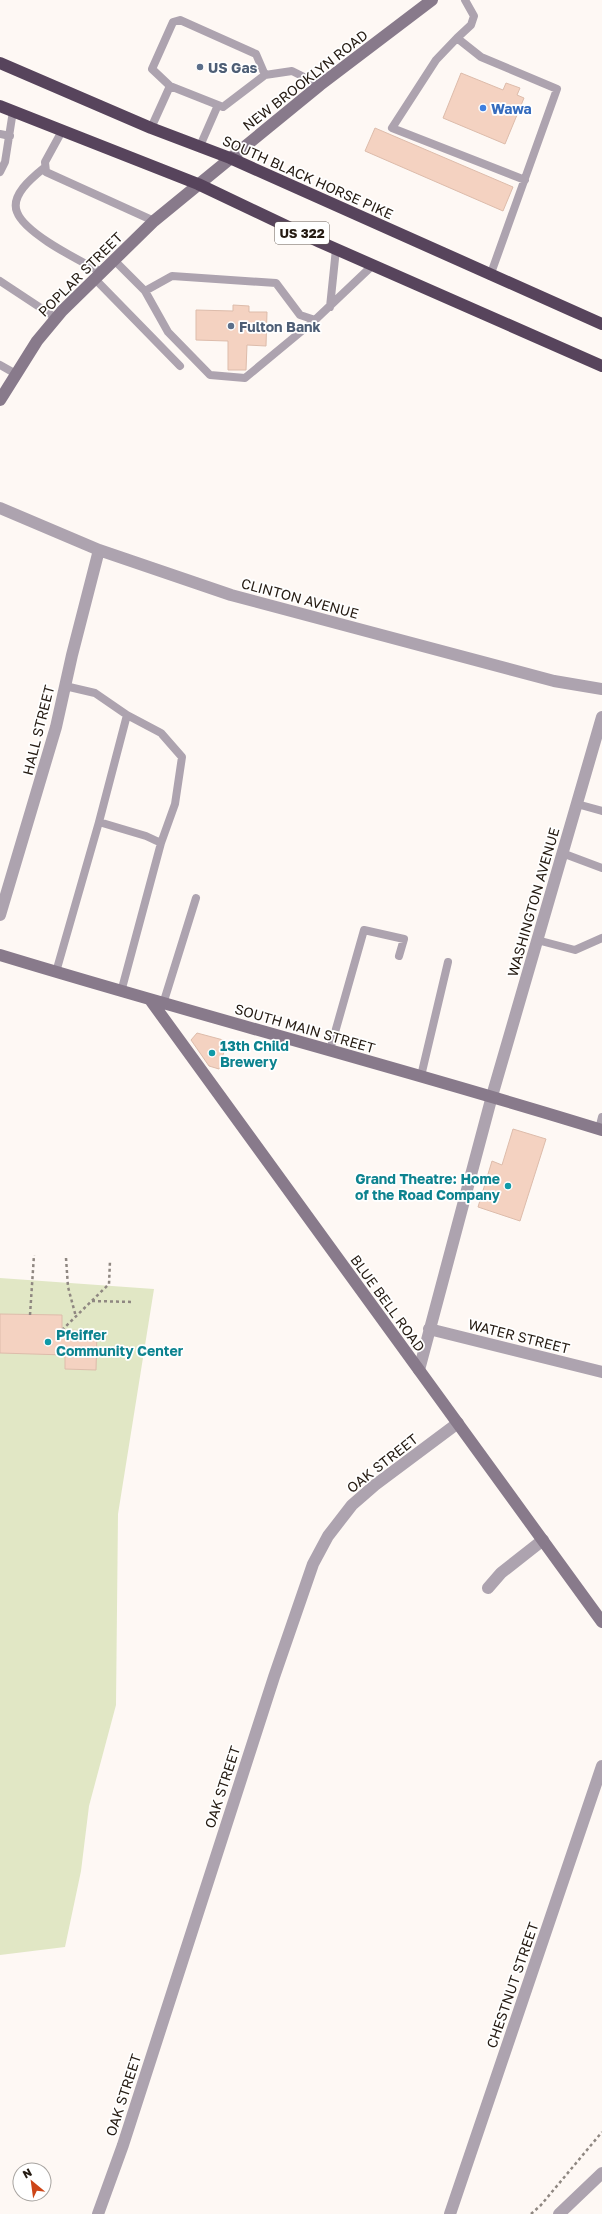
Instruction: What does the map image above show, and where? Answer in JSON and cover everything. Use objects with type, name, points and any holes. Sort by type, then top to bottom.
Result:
[{"type":"highway","name":"SOUTH BLACK HORSE PIKE","points":[[0,63],[151,128],[230,158],[490,276],[602,324]]},
{"type":"highway","name":"US 322","points":[[0,106],[62,132],[198,184],[336,249],[602,366]]},
{"type":"street","name":"NEW BROOKLYN ROAD","points":[[198,184],[320,85],[432,0]]},
{"type":"street","name":"POPLAR STREET","points":[[0,400],[38,341],[56,318],[97,275],[154,221],[198,184]]},
{"type":"street","name":"CLINTON AVENUE","points":[[0,508],[99,550],[231,595],[554,681],[602,689]]},
{"type":"street","name":"HALL STREET","points":[[0,915],[56,727],[99,550]]},
{"type":"street","name":"WASHINGTON AVENUE","points":[[419,1370],[492,1096],[602,717]]},
{"type":"street","name":"SOUTH MAIN STREET","points":[[0,955],[121,992],[492,1096],[600,1130]]},
{"type":"street","name":"BLUE BELL ROAD","points":[[157,1002],[419,1370],[602,1622]]},
{"type":"street","name":"WATER STREET","points":[[429,1329],[602,1372]]},
{"type":"street","name":"OAK STREET","points":[[98,2214],[123,2145],[271,1685],[314,1564],[328,1536],[352,1505],[375,1485],[458,1423]]},
{"type":"street","points":[[488,1588],[501,1573],[543,1540]]},
{"type":"street","name":"CHESTNUT STREET","points":[[450,2214],[599,1785],[602,1766]]},
{"type":"street","points":[[559,2214],[602,2173]]},
{"type":"lane","points":[[464,0],[474,16],[471,25],[436,60],[392,128],[525,180]]},
{"type":"lane","points":[[265,75],[256,54],[180,20],[173,22],[152,69],[170,86],[223,107],[265,75],[292,71],[320,85]]},
{"type":"lane","points":[[457,38],[481,57],[557,89],[490,276]]},
{"type":"lane","points":[[151,128],[170,86]]},
{"type":"lane","points":[[200,146],[218,105]]},
{"type":"lane","points":[[0,172],[5,162],[13,111]]},
{"type":"lane","points":[[62,132],[45,162],[44,168],[28,181],[18,197],[16,212],[24,223],[43,238],[97,275],[180,366]]},
{"type":"lane","points":[[0,134],[10,136]]},
{"type":"lane","points":[[44,168],[46,172],[154,221]]},
{"type":"lane","points":[[330,307],[336,249]]},
{"type":"lane","points":[[114,260],[145,291],[168,332],[210,375],[245,378],[330,307],[373,265]]},
{"type":"lane","points":[[145,291],[172,276],[276,283],[300,315],[315,320]]},
{"type":"lane","points":[[0,281],[56,318]]},
{"type":"lane","points":[[0,365],[16,374]]},
{"type":"lane","points":[[65,686],[95,693],[127,715],[161,733],[182,756],[175,804],[161,843],[121,992]]},
{"type":"lane","points":[[56,972],[99,822],[127,715]]},
{"type":"lane","points":[[577,804],[602,811]]},
{"type":"lane","points":[[99,822],[146,836],[161,843]]},
{"type":"lane","points":[[562,853],[602,868]]},
{"type":"lane","points":[[157,1002],[196,898]]},
{"type":"lane","points":[[330,1050],[364,930],[404,939],[399,956]]},
{"type":"lane","points":[[537,940],[575,950],[602,938]]},
{"type":"lane","points":[[421,1076],[448,962]]},
{"type":"lane","points":[[600,1130],[602,1117]]},
{"type":"path","points":[[30,1315],[34,1255]]},
{"type":"path","points":[[66,1258],[68,1287],[76,1317]]},
{"type":"path","points":[[62,1330],[109,1284],[110,1261]]},
{"type":"path","points":[[92,1301],[134,1302]]},
{"type":"path","points":[[531,2214],[602,2132]]},
{"type":"green space","points":[[0,1278],[154,1289],[118,1514],[116,1705],[89,1806],[81,1871],[65,1947],[0,1955]]},
{"type":"building","name":"Wawa","points":[[461,73],[503,90],[506,83],[520,88],[517,95],[524,98],[505,144],[443,118]]},
{"type":"building","points":[[375,128],[513,187],[503,211],[365,151]]},
{"type":"building","name":"Fulton Bank","points":[[233,305],[249,306],[249,312],[267,312],[266,346],[247,345],[246,370],[228,370],[228,341],[196,340],[196,310],[233,311]]},
{"type":"building","name":"13th Child Brewery","points":[[197,1033],[227,1041],[219,1069],[209,1066],[191,1040]]},
{"type":"building","name":"Grand Theatre: Home of the Road Company","points":[[513,1129],[546,1139],[520,1221],[478,1207],[492,1161],[502,1165]]},
{"type":"building","name":"Pfeiffer Community Center","points":[[0,1314],[62,1315],[62,1330],[97,1331],[96,1370],[65,1369],[65,1355],[0,1353]]},
{"type":"place","name":"US Gas","points":[[200,67]]},
{"type":"place","name":"Wawa","points":[[483,108]]},
{"type":"place","name":"Fulton Bank","points":[[231,326]]},
{"type":"place","name":"13th Child Brewery","points":[[212,1053]]},
{"type":"place","name":"Grand Theatre: Home of the Road Company","points":[[508,1186]]},
{"type":"place","name":"Pfeiffer Community Center","points":[[48,1342]]}]
